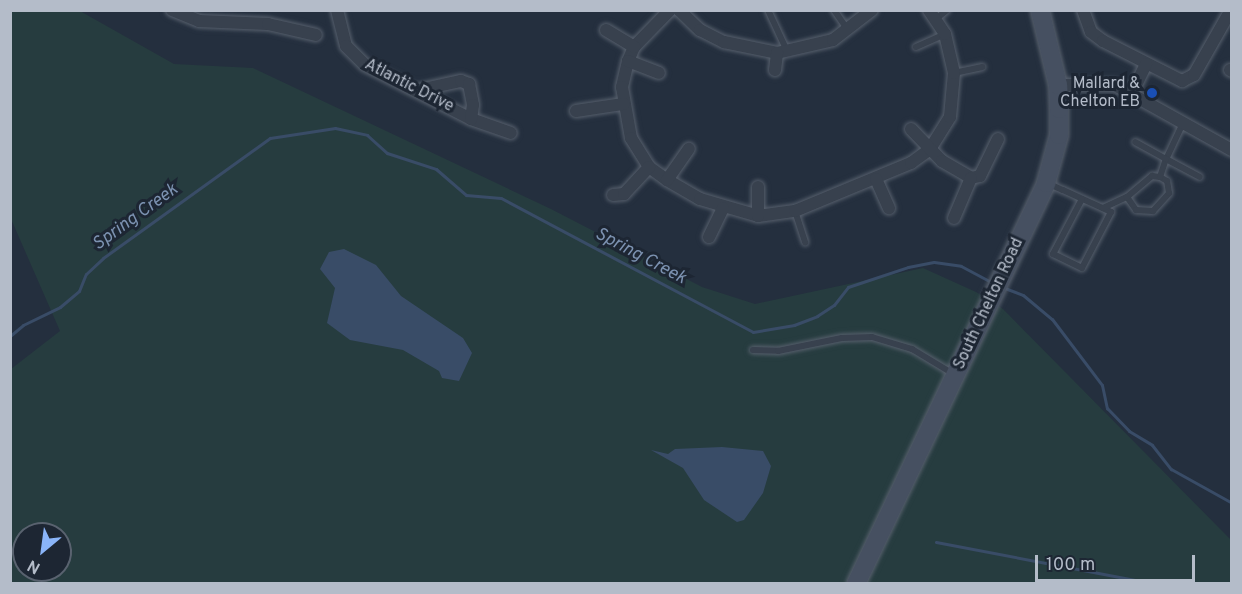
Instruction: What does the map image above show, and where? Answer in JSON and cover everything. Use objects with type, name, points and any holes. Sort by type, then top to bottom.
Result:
[{"type":"main road","name":"South Chelton Road","points":[[856,584],[1046,183],[1059,135],[1058,85],[1040,10]]},
{"type":"street","points":[[172,10],[187,14],[241,16],[316,35]]},
{"type":"street","name":"Atlantic Drive","points":[[338,10],[346,46],[354,56],[471,119],[511,133]]},
{"type":"street","points":[[670,10],[634,47],[628,61],[623,104],[631,138],[649,167],[667,180],[723,208],[758,216],[795,211],[911,163],[930,149],[950,117],[954,73],[945,34],[933,15]]},
{"type":"street","points":[[679,10],[700,30],[724,42],[782,52],[818,46],[849,30],[872,10]]},
{"type":"street","points":[[1083,10],[1091,32],[1175,79],[1189,80],[1231,10]]},
{"type":"street","points":[[606,30],[634,47]]},
{"type":"street","points":[[775,70],[782,52]]},
{"type":"street","points":[[628,61],[659,73]]},
{"type":"street","points":[[1132,93],[1146,64]]},
{"type":"street","points":[[419,90],[461,81],[469,84],[473,105],[471,119]]},
{"type":"street","points":[[1058,85],[1104,82],[1132,93],[1232,150]]},
{"type":"street","points":[[576,111],[623,104]]},
{"type":"street","points":[[911,129],[930,149],[971,178],[980,176],[998,139]]},
{"type":"street","points":[[667,180],[689,149]]},
{"type":"street","points":[[613,195],[624,194],[649,167]]},
{"type":"street","points":[[876,178],[889,208]]},
{"type":"street","points":[[954,218],[971,178]]},
{"type":"street","points":[[758,187],[758,216]]},
{"type":"street","points":[[709,237],[723,208]]},
{"type":"lane","points":[[768,10],[782,52]]},
{"type":"lane","points":[[834,10],[849,30]]},
{"type":"lane","points":[[933,15],[947,10]]},
{"type":"lane","points":[[916,47],[945,34]]},
{"type":"lane","points":[[954,73],[982,67]]},
{"type":"lane","points":[[1160,177],[1183,123]]},
{"type":"lane","points":[[1135,142],[1200,177]]},
{"type":"lane","points":[[1103,208],[1127,197],[1152,176],[1167,181],[1169,194],[1153,211],[1136,210],[1127,197]]},
{"type":"lane","points":[[1046,183],[1103,208],[1111,212],[1082,268],[1053,254],[1082,199]]},
{"type":"lane","points":[[795,211],[805,242]]},
{"type":"lane","points":[[753,350],[788,350],[842,338],[872,337],[912,349],[956,375]]},
{"type":"green space","points":[[10,11],[80,11],[174,64],[253,68],[551,209],[702,287],[755,304],[923,268],[976,292],[1003,309],[1231,540],[1231,583],[11,583],[11,369],[60,331],[11,219]]},
{"type":"water","points":[[344,249],[376,265],[401,296],[463,338],[472,353],[459,381],[442,378],[439,371],[403,350],[350,340],[327,323],[335,288],[320,269],[329,252]]},
{"type":"water","points":[[722,447],[763,451],[771,466],[763,493],[744,520],[737,522],[704,500],[683,468],[651,450],[668,454],[675,449]]},
{"type":"waterway","name":"Spring Creek","points":[[10,336],[23,325],[60,307],[79,291],[86,274],[103,258],[270,138],[335,128],[367,135],[387,153],[436,169],[466,195],[501,198],[753,332],[794,325],[817,316],[834,305],[848,287],[908,267],[934,262],[961,266],[991,282]]},
{"type":"waterway","name":"Spring Creek","points":[[1002,287],[1023,295],[1052,319],[1102,385],[1107,408],[1129,431],[1152,445],[1171,469],[1232,503]]},
{"type":"waterway","points":[[936,542],[1156,584]]},
{"type":"place","name":"Mallard & Chelton EB","points":[[1152,93]]}]
